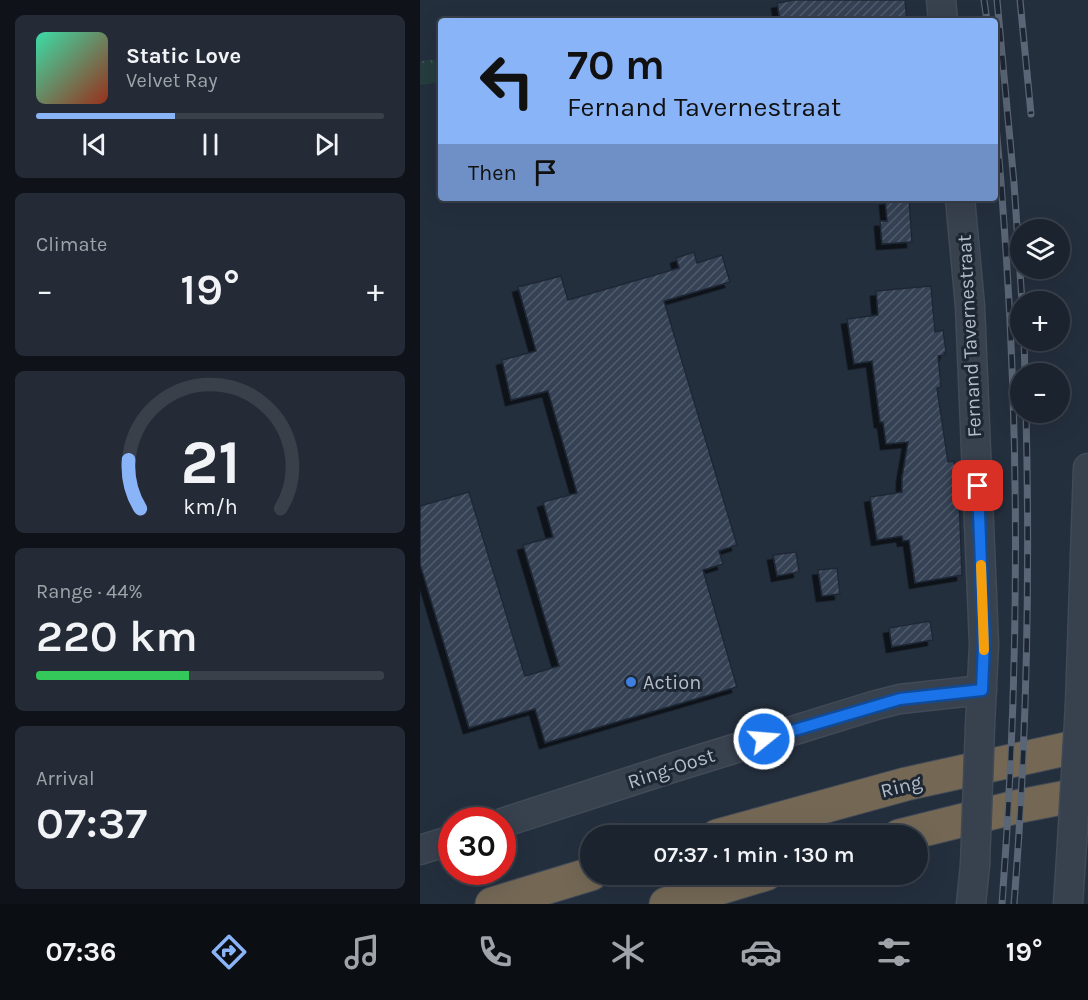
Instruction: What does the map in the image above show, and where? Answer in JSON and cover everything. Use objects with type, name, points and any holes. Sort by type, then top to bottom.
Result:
[{"type":"highway","name":"Ring","points":[[757,825],[906,784],[1088,744]]},
{"type":"highway","points":[[928,829],[1020,806],[1088,793]]},
{"type":"highway","points":[[492,904],[580,877]]},
{"type":"highway","points":[[666,904],[729,885]]},
{"type":"street","points":[[941,0],[943,18]]},
{"type":"street","name":"Fernand Tavernestraat","points":[[960,201],[970,306],[984,644],[975,865],[971,904]]},
{"type":"street","points":[[1075,888],[1072,843],[1080,705],[1088,468]]},
{"type":"street","name":"Ring-Oost","points":[[516,818],[876,705],[900,699],[982,690]]},
{"type":"street","points":[[420,850],[438,844]]},
{"type":"green space","points":[[438,59],[438,94],[435,83],[420,85],[420,61]]},
{"type":"building","points":[[794,0],[905,0],[907,18],[780,18],[777,3]]},
{"type":"building","points":[[885,201],[909,201],[912,242],[882,244],[880,221],[887,221]]},
{"type":"building","points":[[694,252],[697,263],[722,255],[730,282],[664,301],[737,545],[719,551],[723,564],[703,570],[737,687],[545,743],[535,709],[469,728],[420,564],[420,506],[469,492],[525,676],[559,666],[523,545],[553,537],[543,502],[577,493],[548,391],[511,400],[502,360],[536,351],[518,287],[561,276],[568,300],[679,268],[676,258]]},
{"type":"building","points":[[931,286],[935,332],[943,330],[946,352],[945,355],[938,356],[941,387],[937,388],[948,462],[954,461],[959,498],[962,575],[915,583],[909,540],[903,541],[902,536],[877,540],[870,497],[902,492],[908,442],[886,444],[883,422],[880,422],[872,361],[854,364],[847,319],[878,315],[876,291]]},
{"type":"building","points":[[796,552],[799,572],[777,576],[773,555]]},
{"type":"building","points":[[837,568],[840,594],[822,596],[818,570]]},
{"type":"building","points":[[930,621],[933,640],[892,647],[889,628]]},
{"type":"railway","points":[[984,0],[987,18]]},
{"type":"railway","points":[[997,0],[1021,291]]},
{"type":"railway","points":[[1020,0],[1031,114]]},
{"type":"railway","points":[[998,147],[1009,303],[1015,503],[1013,704],[1002,904]]},
{"type":"railway","points":[[1024,351],[1025,363]]},
{"type":"railway","points":[[1014,904],[1022,781],[1026,658],[1028,535],[1026,423]]},
{"type":"slow traffic","points":[[981,565],[984,650]]},
{"type":"place","name":"Action","points":[[631,682]]},
{"type":"route","points":[[764,739],[900,699],[982,690],[984,644],[978,486]]}]
